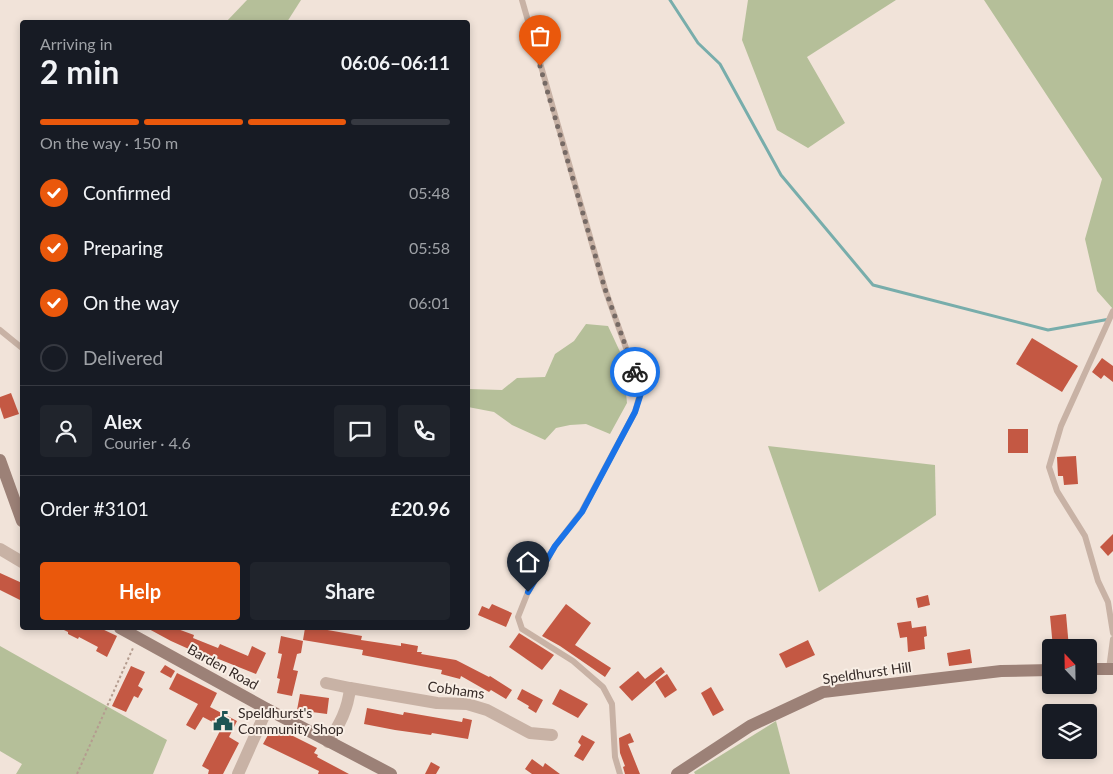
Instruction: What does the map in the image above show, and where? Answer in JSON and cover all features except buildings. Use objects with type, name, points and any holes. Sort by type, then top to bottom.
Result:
[{"type":"street","points":[[0,460],[20,515]]},
{"type":"street","points":[[0,549],[20,561]]},
{"type":"street","name":"Barden Road","points":[[124,630],[328,742],[391,774]]},
{"type":"street","points":[[1098,669],[1111,669]]},
{"type":"street","name":"Speldhurst Hill","points":[[682,772],[750,726],[823,692],[1001,671],[1042,670]]},
{"type":"street","name":"Cobhams","points":[[326,683],[437,703],[467,704],[488,710],[530,733],[552,735]]},
{"type":"street","points":[[328,742],[340,724],[348,704],[350,688]]},
{"type":"street","points":[[238,774],[267,709]]},
{"type":"lane","points":[[522,0],[605,289],[642,390],[635,412],[582,512],[555,546],[528,592],[518,616],[522,629],[573,661],[604,687],[612,704],[615,757],[620,774]]},
{"type":"lane","points":[[1113,311],[1061,426],[1049,467],[1057,491],[1085,536],[1098,582],[1108,602],[1113,633]]},
{"type":"lane","points":[[0,330],[20,346]]},
{"type":"lane","points":[[1111,669],[1113,639]]},
{"type":"path","points":[[77,774],[138,637]]},
{"type":"green space","points":[[247,0],[301,0],[288,20],[228,20]]},
{"type":"green space","points":[[748,0],[896,0],[807,57],[845,123],[808,148],[777,130],[742,40]]},
{"type":"green space","points":[[984,0],[1113,0],[1113,309],[1097,291],[1085,239],[1102,179]]},
{"type":"green space","points":[[586,324],[608,326],[622,356],[627,403],[610,434],[586,424],[570,425],[556,428],[545,440],[512,425],[494,412],[470,407],[470,389],[502,390],[517,378],[545,377],[555,354],[574,341]]},
{"type":"green space","points":[[768,446],[935,465],[936,515],[819,592]]},
{"type":"green space","points":[[0,646],[167,740],[153,774],[16,774],[22,764],[0,751]]},
{"type":"green space","points":[[776,721],[790,774],[695,774],[694,772]]},
{"type":"waterway","points":[[670,0],[698,43],[720,64],[781,175],[873,285],[1048,330],[1110,319]]},
{"type":"way so far","points":[[540,66],[605,289],[635,372]]},
{"type":"place","name":"Speldhurst's Community Shop","points":[[223,721]]},
{"type":"route","points":[[528,592],[555,546],[582,512],[635,412],[642,390],[635,372]]}]
